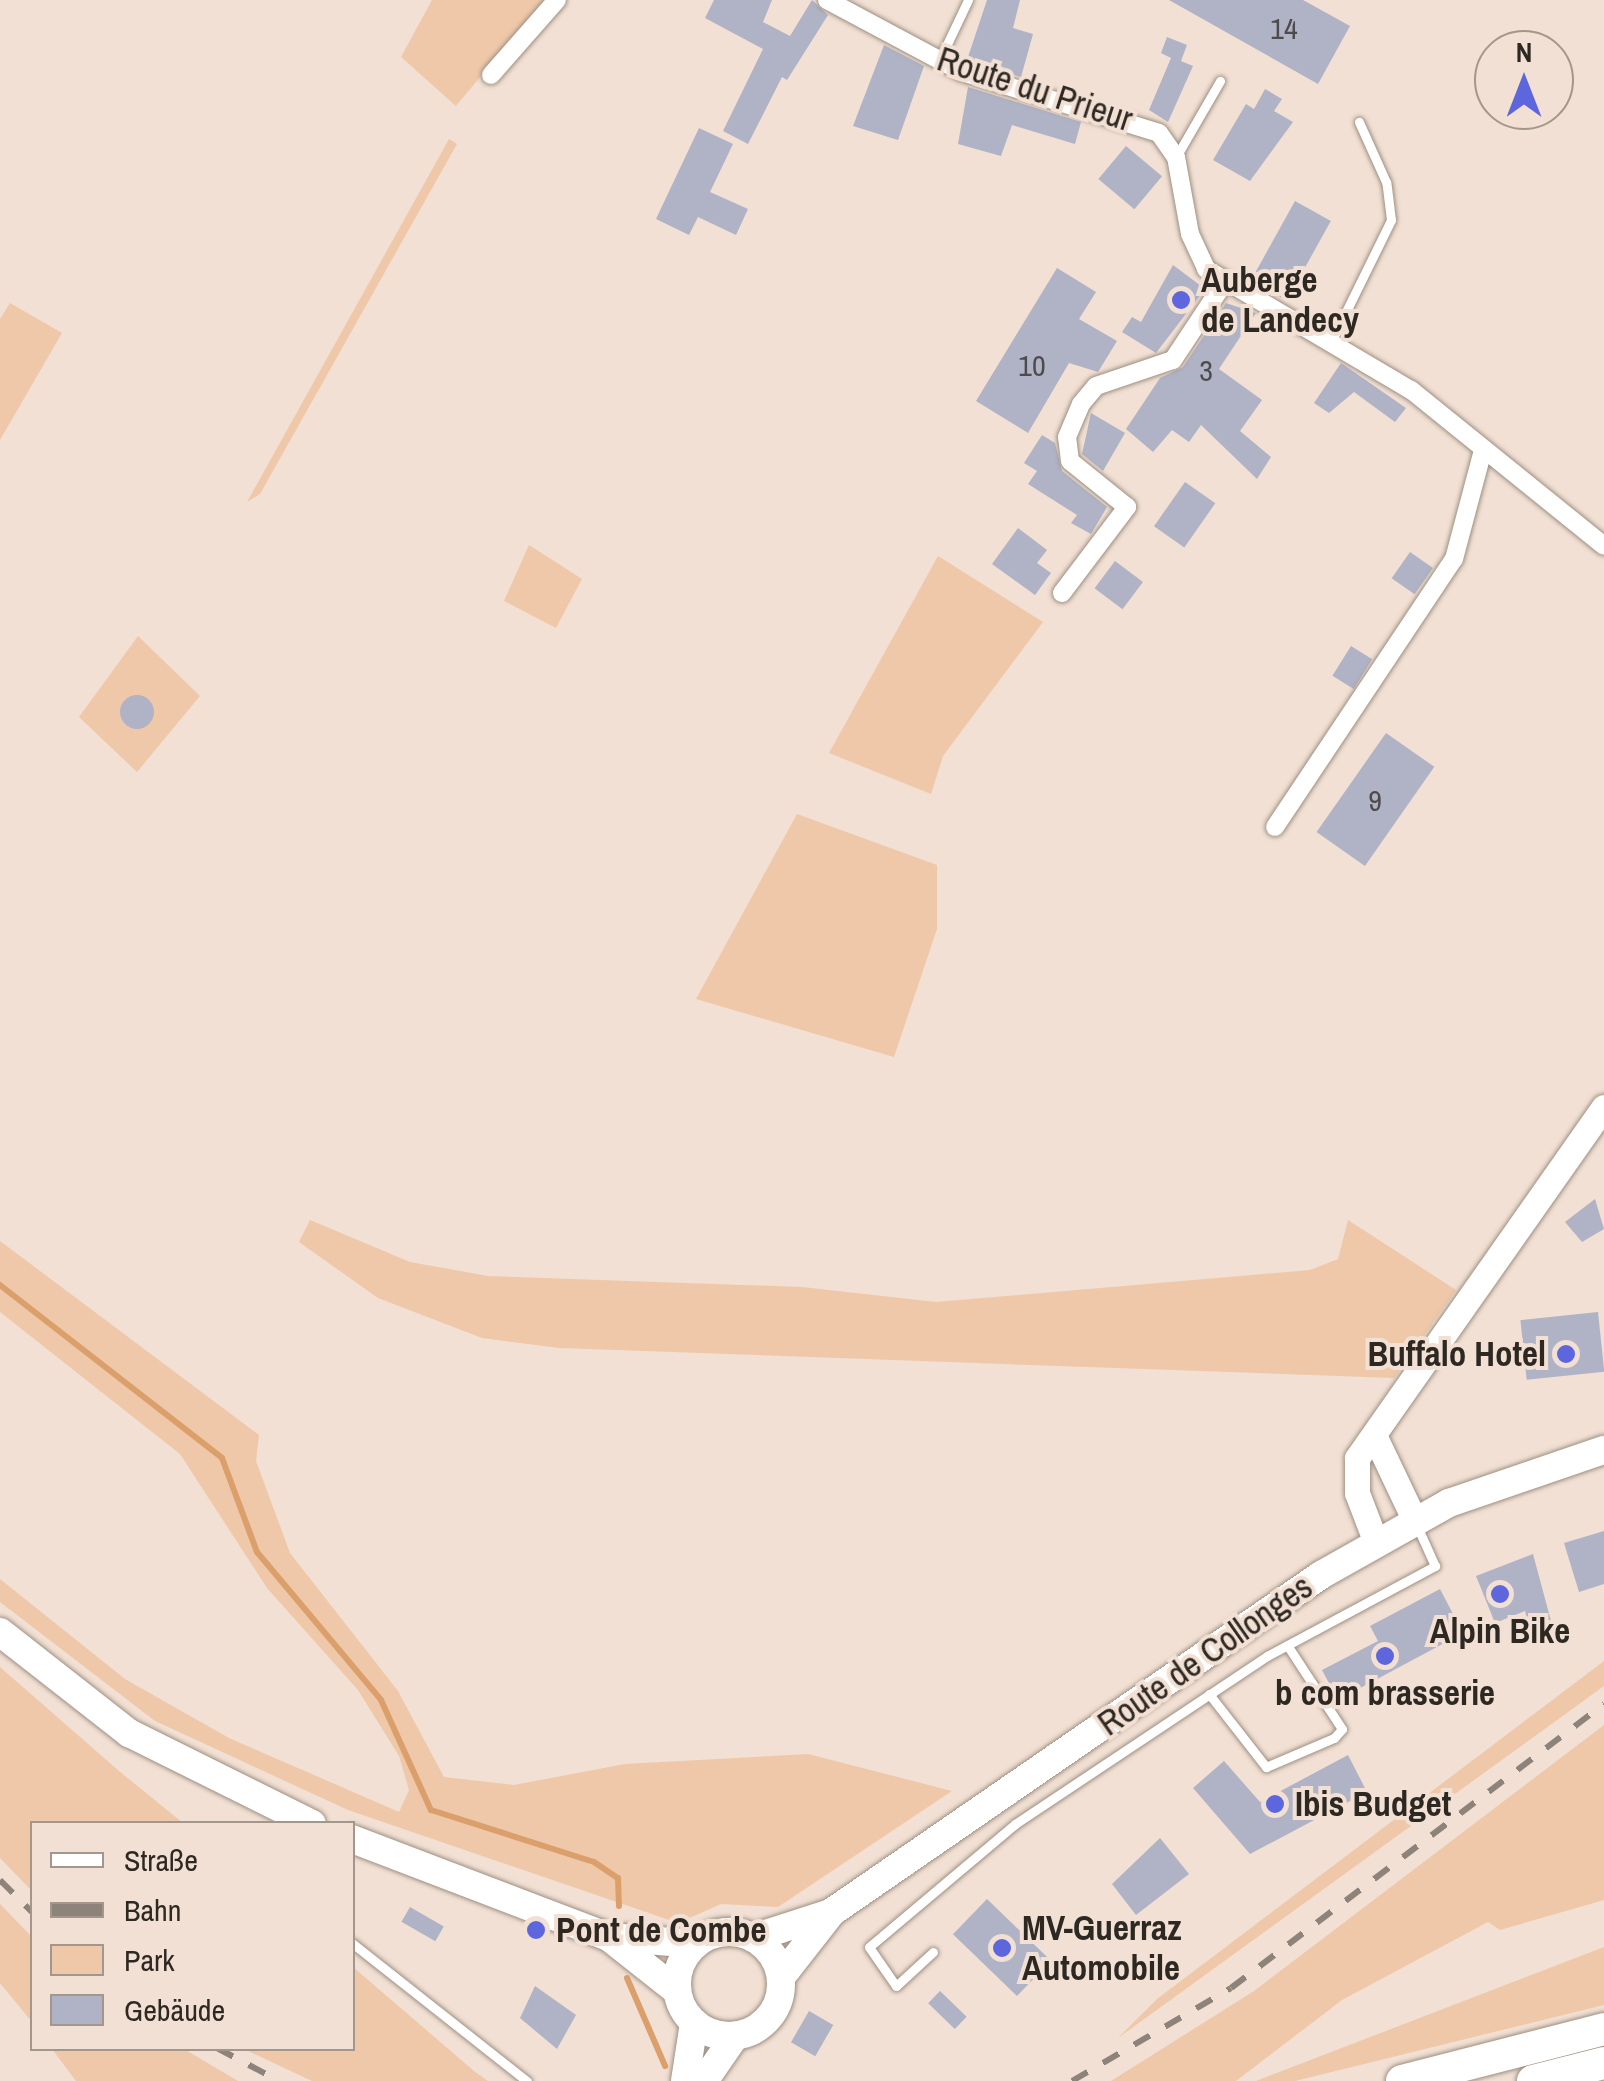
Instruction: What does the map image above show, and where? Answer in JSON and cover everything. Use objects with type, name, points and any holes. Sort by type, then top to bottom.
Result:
[{"type":"highway","points":[[1402,2081],[1604,2028]]},
{"type":"highway","points":[[1533,2081],[1604,2063]]},
{"type":"main road","name":"Route de Collonges","points":[[753,1938],[832,1912],[1376,1540],[1414,1519],[1604,1450]]},
{"type":"main road","points":[[0,1632],[129,1733],[306,1821]]},
{"type":"main road","points":[[355,1840],[609,1937],[696,1944],[729,1932],[753,1938],[781,1977],[771,2016],[734,2036],[704,2081]]},
{"type":"main road","name":"Route de Collonges","points":[[781,1977],[832,1912]]},
{"type":"main road","points":[[609,1937],[677,1991],[694,2023],[685,2081]]},
{"type":"main road","points":[[677,1991],[682,1962],[696,1944]]},
{"type":"main road","points":[[694,2023],[734,2036]]},
{"type":"street","points":[[491,75],[557,0]]},
{"type":"street","name":"Route du Prieur","points":[[827,0],[939,61],[1139,122],[1176,157]]},
{"type":"street","points":[[1176,157],[1195,254],[1224,284],[1332,340],[1411,390],[1482,454],[1604,546]]},
{"type":"street","points":[[1062,593],[1128,507],[1070,461],[1067,438],[1081,404],[1096,386],[1173,360],[1224,284]]},
{"type":"street","points":[[1275,827],[1454,559],[1482,454]]},
{"type":"street","points":[[1376,1540],[1355,1471],[1573,1157],[1604,1106]]},
{"type":"street","points":[[1375,1437],[1414,1519]]},
{"type":"lane","points":[[939,61],[968,0]]},
{"type":"lane","points":[[1176,157],[1220,81]]},
{"type":"lane","points":[[1332,340],[1390,220],[1386,182],[1359,122]]},
{"type":"lane","points":[[933,1952],[896,1986],[869,1947],[982,1848],[1209,1694],[1287,1646],[1435,1566],[1414,1519]]},
{"type":"lane","points":[[1209,1694],[1266,1767],[1334,1738],[1342,1729],[1287,1646]]},
{"type":"lane","points":[[355,1945],[528,2081]]},
{"type":"green space","points":[[432,0],[544,0],[456,106],[401,57]]},
{"type":"green space","points":[[449,139],[457,144],[260,494],[247,502]]},
{"type":"green space","points":[[10,303],[62,333],[0,440],[0,319]]},
{"type":"green space","points":[[529,545],[582,579],[556,628],[504,601]]},
{"type":"green space","points":[[938,556],[1043,622],[943,756],[931,794],[829,753]]},
{"type":"green space","points":[[138,636],[200,696],[137,772],[79,717]]},
{"type":"green space","points":[[797,814],[937,865],[937,929],[894,1057],[696,999]]},
{"type":"green space","points":[[310,1220],[410,1262],[488,1276],[802,1287],[936,1302],[1310,1270],[1338,1259],[1348,1220],[1456,1290],[1394,1378],[559,1348],[482,1338],[378,1298],[299,1242]]},
{"type":"green space","points":[[0,1241],[259,1435],[256,1461],[290,1553],[398,1691],[444,1777],[514,1785],[625,1764],[808,1754],[952,1791],[778,1907],[721,1904],[678,1923],[348,1810],[155,1721],[0,1602],[0,1579],[125,1679],[229,1738],[399,1812],[409,1790],[399,1756],[358,1690],[267,1588],[180,1454],[0,1312]]},
{"type":"green space","points":[[1604,1661],[1604,1686],[1118,2038],[1157,1999]]},
{"type":"green space","points":[[0,1667],[181,1821],[30,1821],[30,1889],[0,1858]]},
{"type":"green space","points":[[1604,1725],[1604,1900],[1500,1930],[1488,1922],[1342,2000],[1236,2081],[1111,2081],[1254,1991]]},
{"type":"green space","points":[[0,1904],[30,1935],[30,2020],[0,1983]]},
{"type":"green space","points":[[1604,1947],[1604,2005],[1295,2081],[1256,2081]]},
{"type":"green space","points":[[355,1969],[488,2081],[312,2081],[248,2051],[355,2051]]},
{"type":"green space","points":[[54,2051],[187,2051],[238,2081],[76,2081]]},
{"type":"building","points":[[714,0],[772,0],[763,22],[790,36],[812,0],[828,15],[787,80],[782,77],[748,144],[723,131],[763,49],[705,18]]},
{"type":"building","points":[[987,0],[1020,0],[1013,28],[1033,34],[1021,77],[967,60]]},
{"type":"building","points":[[1169,0],[1303,0],[1350,26],[1318,84]]},
{"type":"building","points":[[1167,37],[1187,45],[1181,61],[1193,66],[1168,122],[1149,110],[1171,58],[1161,53]]},
{"type":"building","points":[[884,45],[924,66],[898,140],[853,126]]},
{"type":"building","points":[[968,87],[1081,122],[1075,144],[1012,125],[1001,156],[958,144]]},
{"type":"building","points":[[1265,89],[1282,99],[1274,111],[1293,122],[1250,181],[1213,160],[1246,104],[1254,109]]},
{"type":"building","points":[[699,128],[733,144],[710,192],[748,209],[736,235],[698,217],[689,235],[656,219]]},
{"type":"building","points":[[1126,146],[1162,176],[1134,209],[1098,179]]},
{"type":"building","points":[[1295,201],[1331,221],[1287,300],[1251,281]]},
{"type":"building","points":[[1173,265],[1205,289],[1156,353],[1122,332],[1132,317],[1141,322]]},
{"type":"building","points":[[1057,268],[1096,292],[1079,319],[1117,341],[1098,372],[1069,363],[1028,433],[976,401]]},
{"type":"building","points":[[1226,303],[1256,313],[1219,369],[1262,400],[1240,431],[1271,457],[1257,479],[1201,425],[1189,442],[1172,430],[1153,452],[1126,429],[1160,378],[1183,367]]},
{"type":"building","points":[[1341,363],[1406,408],[1395,422],[1354,392],[1329,413],[1314,403]]},
{"type":"building","points":[[1091,413],[1125,433],[1103,471],[1082,454]]},
{"type":"building","points":[[1042,435],[1055,443],[1062,471],[1107,507],[1091,534],[1071,523],[1077,515],[1028,484],[1037,471],[1024,463]]},
{"type":"building","points":[[1185,482],[1215,503],[1184,547],[1154,526]]},
{"type":"building","points":[[1018,528],[1047,550],[1037,563],[1051,573],[1035,595],[992,564]]},
{"type":"building","points":[[1410,552],[1433,568],[1415,594],[1392,578]]},
{"type":"building","points":[[1115,561],[1143,582],[1122,609],[1095,588]]},
{"type":"building","points":[[1351,646],[1372,659],[1354,689],[1332,676]]},
{"type":"building","points":[[137,695],[149,700],[154,712],[149,724],[137,729],[125,724],[120,712],[125,700]]},
{"type":"building","points":[[1386,733],[1434,767],[1365,866],[1317,832]]},
{"type":"building","points":[[1595,1199],[1604,1229],[1582,1242],[1565,1222]]},
{"type":"building","name":"Buffalo Hotel","points":[[1598,1312],[1604,1372],[1527,1380],[1520,1320]]},
{"type":"building","points":[[1604,1531],[1604,1584],[1579,1592],[1564,1543]]},
{"type":"building","points":[[1533,1554],[1551,1621],[1530,1629],[1525,1611],[1495,1623],[1476,1576]]},
{"type":"building","name":"b com brasserie","points":[[1440,1589],[1463,1633],[1338,1700],[1322,1670],[1378,1641],[1370,1626]]},
{"type":"building","name":"Ibis Budget","points":[[1348,1755],[1367,1792],[1250,1854],[1193,1788],[1224,1761],[1260,1802]]},
{"type":"building","points":[[1160,1838],[1189,1874],[1136,1915],[1112,1884]]},
{"type":"building","name":"MV-Guerraz Automobile","points":[[987,1899],[1051,1961],[1017,1996],[953,1934]]},
{"type":"building","points":[[410,1907],[444,1926],[435,1941],[402,1922]]},
{"type":"building","points":[[535,1986],[576,2015],[557,2049],[520,2018]]},
{"type":"building","points":[[940,1991],[967,2017],[955,2029],[928,2003]]},
{"type":"building","points":[[809,2011],[833,2025],[815,2056],[791,2042]]},
{"type":"waterway","points":[[0,1285],[222,1458],[257,1552],[381,1700],[431,1810],[594,1862],[618,1878],[619,1906]]},
{"type":"waterway","points":[[627,1978],[665,2066]]},
{"type":"railway","points":[[1072,2081],[1231,1988],[1604,1704]]},
{"type":"railway","points":[[0,1880],[30,1910]]},
{"type":"railway","points":[[223,2051],[279,2081]]},
{"type":"place","name":"Auberge de Landecy","points":[[1181,300]]},
{"type":"place","name":"Buffalo Hotel","points":[[1566,1354]]},
{"type":"place","name":"Alpin Bike","points":[[1500,1594]]},
{"type":"place","name":"b com brasserie","points":[[1385,1656]]},
{"type":"place","name":"Ibis Budget","points":[[1275,1804]]},
{"type":"place","name":"Pont de Combe","points":[[536,1930]]},
{"type":"place","name":"MV-Guerraz Automobile","points":[[1002,1948]]}]
